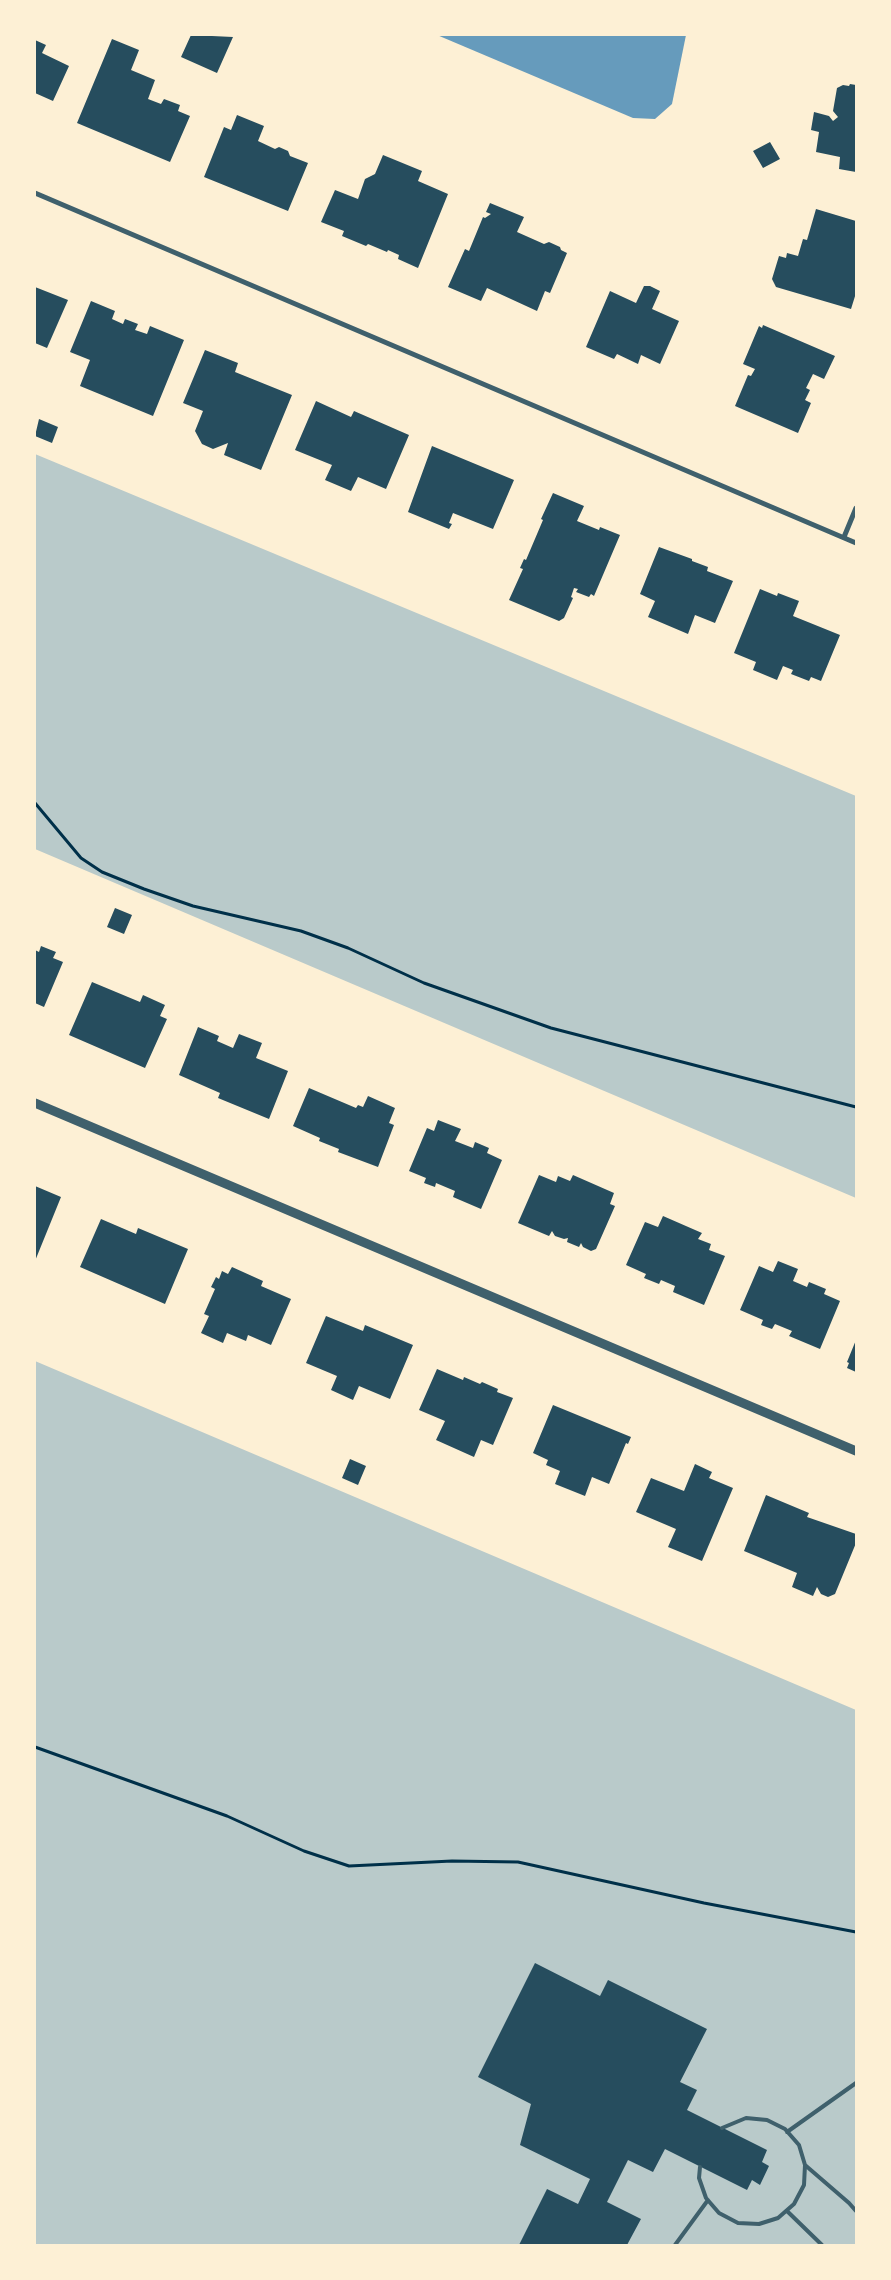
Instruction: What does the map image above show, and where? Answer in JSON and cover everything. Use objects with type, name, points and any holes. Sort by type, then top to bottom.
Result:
[{"type":"street","points":[[35,192],[856,543]]},
{"type":"street","points":[[844,538],[856,508]]},
{"type":"street","points":[[35,1103],[856,1452]]},
{"type":"lane","points":[[788,2132],[856,2083]]},
{"type":"lane","points":[[700,2167],[699,2178],[708,2200],[719,2213],[738,2223],[759,2224],[778,2218],[794,2204],[804,2186],[805,2164],[799,2145],[788,2132],[767,2120],[746,2118],[722,2128]]},
{"type":"lane","points":[[805,2164],[855,2209]]},
{"type":"lane","points":[[674,2245],[708,2200]]},
{"type":"lane","points":[[787,2211],[822,2245]]},
{"type":"path","points":[[35,803],[81,858],[102,872],[144,889],[193,906],[301,931],[348,948],[433,987],[551,1028],[856,1107]]},
{"type":"path","points":[[35,1747],[227,1816],[304,1851],[349,1866],[452,1860],[518,1862],[704,1903],[856,1932]]},
{"type":"shaded area","points":[[35,454],[856,796],[856,1198],[35,849]]},
{"type":"shaded area","points":[[35,1361],[856,1710],[856,2245],[35,2245]]},
{"type":"water","points":[[437,35],[686,35],[672,104],[655,119],[633,118]]},
{"type":"building","points":[[191,35],[233,37],[217,73],[181,57]]},
{"type":"building","points":[[112,39],[139,50],[131,70],[155,80],[148,99],[161,104],[164,99],[180,105],[178,111],[190,116],[170,162],[77,123]]},
{"type":"building","points":[[35,40],[46,45],[42,53],[69,66],[53,101],[35,93]]},
{"type":"building","points":[[850,84],[856,85],[856,172],[839,169],[840,157],[816,152],[819,132],[811,130],[814,112],[829,116],[833,121],[838,117],[833,111],[837,88],[843,85],[849,86]]},
{"type":"building","points":[[237,115],[264,126],[258,141],[275,149],[279,147],[288,151],[290,156],[308,163],[288,211],[204,177],[224,127],[231,130]]},
{"type":"building","points":[[770,142],[780,159],[763,168],[753,151]]},
{"type":"building","points":[[383,155],[422,171],[418,181],[448,194],[418,268],[398,259],[399,255],[388,250],[387,252],[368,244],[366,246],[342,236],[344,231],[321,222],[335,190],[358,199],[365,179],[375,174]]},
{"type":"building","points":[[490,203],[524,217],[517,232],[544,244],[549,242],[567,253],[550,293],[545,291],[537,311],[487,288],[481,301],[448,287],[465,249],[469,251],[483,217],[485,218],[491,214],[486,212]]},
{"type":"building","points":[[816,209],[856,221],[856,293],[851,309],[776,287],[772,279],[779,256],[786,258],[787,253],[798,256],[803,239],[807,240]]},
{"type":"building","points":[[644,286],[650,286],[660,291],[652,309],[679,321],[660,364],[641,355],[638,364],[617,354],[614,359],[586,347],[610,291],[636,303]]},
{"type":"building","points":[[35,287],[68,300],[47,348],[35,343]]},
{"type":"building","points":[[91,301],[115,311],[112,319],[123,324],[125,319],[138,324],[135,330],[147,334],[150,326],[184,340],[153,416],[80,386],[90,360],[70,352]]},
{"type":"building","points":[[763,325],[835,356],[824,379],[813,374],[806,388],[810,390],[805,400],[811,403],[798,433],[735,406],[748,375],[751,376],[755,369],[743,364],[759,326],[762,328]]},
{"type":"building","points":[[205,350],[238,363],[235,372],[292,395],[261,470],[224,455],[228,443],[213,449],[202,444],[195,431],[203,411],[183,403]]},
{"type":"building","points":[[316,401],[351,417],[354,411],[409,435],[386,489],[358,477],[351,491],[325,480],[332,465],[295,450]]},
{"type":"building","points":[[39,419],[58,427],[52,443],[35,436]]},
{"type":"building","points":[[432,446],[514,480],[493,529],[453,513],[449,523],[452,524],[449,529],[408,512]]},
{"type":"building","points":[[553,493],[584,506],[577,521],[599,530],[600,527],[620,535],[594,596],[591,594],[589,597],[576,592],[578,589],[574,588],[571,597],[573,598],[564,618],[559,621],[509,600],[523,569],[520,568],[524,559],[526,560]]},
{"type":"building","points":[[659,547],[692,559],[692,561],[708,567],[707,571],[733,581],[715,623],[695,615],[688,634],[648,617],[655,601],[640,594]]},
{"type":"building","points":[[760,589],[777,596],[778,593],[799,601],[793,616],[840,635],[821,681],[811,677],[809,681],[791,674],[793,670],[783,666],[777,680],[753,670],[756,662],[734,653]]},
{"type":"building","points":[[115,908],[132,915],[124,934],[107,927]]},
{"type":"building","points":[[41,946],[56,952],[53,958],[63,962],[44,1007],[35,1003],[35,950],[39,952]]},
{"type":"building","points":[[92,982],[140,1002],[143,995],[165,1005],[160,1016],[167,1019],[145,1068],[69,1035]]},
{"type":"building","points":[[198,1027],[219,1036],[217,1041],[233,1048],[239,1034],[262,1043],[256,1058],[288,1071],[269,1119],[218,1098],[220,1093],[179,1075]]},
{"type":"building","points":[[309,1088],[356,1108],[358,1105],[363,1107],[368,1096],[395,1108],[389,1123],[394,1125],[378,1167],[338,1152],[339,1149],[319,1141],[320,1138],[293,1126]]},
{"type":"building","points":[[438,1120],[461,1129],[455,1141],[473,1148],[475,1142],[489,1148],[487,1153],[502,1160],[481,1209],[453,1197],[455,1191],[436,1183],[435,1187],[424,1183],[426,1178],[409,1171],[427,1128],[434,1131]]},
{"type":"building","points":[[539,1175],[556,1182],[558,1176],[570,1181],[573,1175],[614,1193],[610,1204],[615,1206],[596,1249],[591,1251],[583,1247],[581,1243],[579,1247],[567,1242],[568,1238],[564,1239],[555,1236],[552,1231],[549,1236],[518,1223]]},
{"type":"building","points":[[35,1186],[61,1197],[35,1261]]},
{"type":"building","points":[[663,1216],[702,1233],[698,1239],[711,1244],[709,1250],[725,1256],[704,1305],[673,1292],[675,1286],[661,1280],[659,1284],[644,1278],[646,1274],[626,1265],[645,1222],[658,1227]]},
{"type":"building","points":[[101,1219],[136,1234],[138,1228],[188,1249],[165,1304],[80,1267]]},
{"type":"building","points":[[778,1261],[798,1269],[793,1281],[807,1287],[809,1282],[826,1289],[824,1294],[840,1301],[820,1349],[789,1336],[792,1331],[775,1324],[772,1329],[761,1325],[763,1320],[740,1310],[759,1266],[773,1272]]},
{"type":"building","points":[[232,1267],[263,1281],[261,1286],[291,1299],[271,1345],[248,1335],[246,1341],[227,1333],[223,1343],[201,1333],[209,1316],[204,1314],[215,1289],[211,1287],[216,1277],[219,1279],[222,1271],[228,1274]]},
{"type":"building","points":[[326,1316],[363,1331],[365,1325],[413,1345],[390,1399],[359,1386],[353,1400],[331,1390],[337,1376],[306,1363]]},
{"type":"building","points":[[856,1340],[856,1372],[847,1368],[849,1363],[847,1362]]},
{"type":"building","points":[[437,1369],[463,1380],[464,1377],[480,1384],[482,1382],[498,1389],[497,1392],[513,1398],[493,1445],[481,1440],[474,1457],[436,1440],[445,1421],[419,1410]]},
{"type":"building","points":[[553,1405],[631,1437],[628,1444],[626,1443],[609,1484],[592,1477],[585,1496],[555,1484],[560,1471],[546,1465],[548,1460],[533,1453]]},
{"type":"building","points":[[350,1459],[366,1466],[358,1485],[342,1478]]},
{"type":"building","points":[[695,1464],[712,1472],[709,1478],[733,1488],[702,1561],[668,1547],[676,1529],[636,1512],[651,1478],[684,1491]]},
{"type":"building","points":[[766,1495],[809,1513],[807,1517],[856,1534],[856,1543],[835,1594],[828,1597],[821,1594],[817,1587],[813,1596],[792,1587],[797,1573],[744,1551]]},
{"type":"building","points":[[535,1963],[600,1996],[608,1980],[707,2029],[680,2082],[697,2090],[687,2110],[767,2150],[762,2162],[769,2166],[760,2185],[752,2180],[747,2190],[665,2149],[653,2172],[628,2160],[607,2202],[641,2219],[627,2245],[519,2245],[547,2189],[578,2204],[590,2179],[520,2145],[531,2104],[478,2077]]}]
